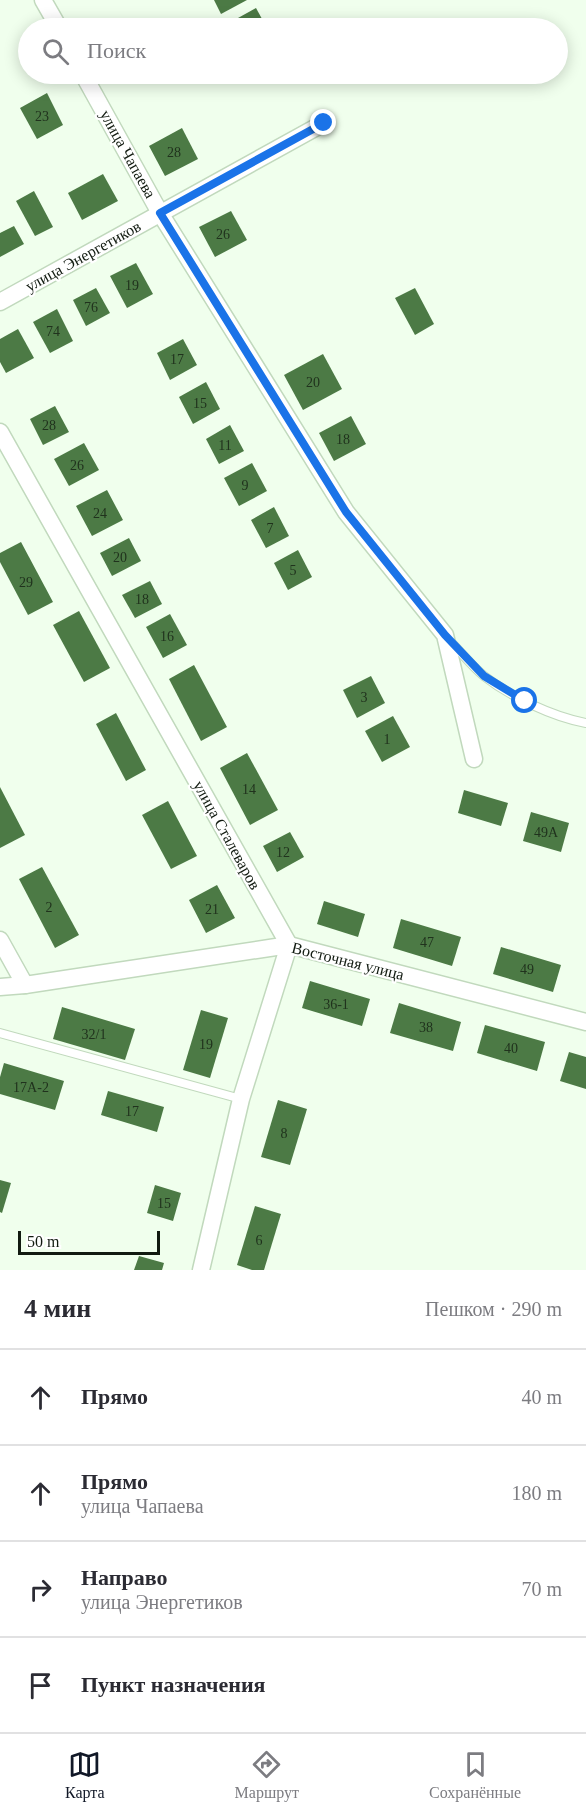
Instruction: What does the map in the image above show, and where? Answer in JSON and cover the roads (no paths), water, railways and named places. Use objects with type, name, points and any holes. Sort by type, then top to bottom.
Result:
[{"type":"street","points":[[43,0],[53,18]]},
{"type":"street","name":"улица Чапаева","points":[[89,84],[160,213],[346,512],[445,635],[474,759]]},
{"type":"street","name":"улица Энергетиков","points":[[0,302],[324,123]]},
{"type":"street","name":"улица Сталеваров","points":[[0,432],[289,945]]},
{"type":"street","points":[[0,940],[25,985]]},
{"type":"street","points":[[201,1270],[241,1099],[289,945]]},
{"type":"street","name":"Восточная улица","points":[[0,987],[289,945],[586,1022]]},
{"type":"lane","points":[[445,635],[484,676],[525,701],[571,720],[586,723]]},
{"type":"lane","points":[[0,1033],[241,1099]]}]
